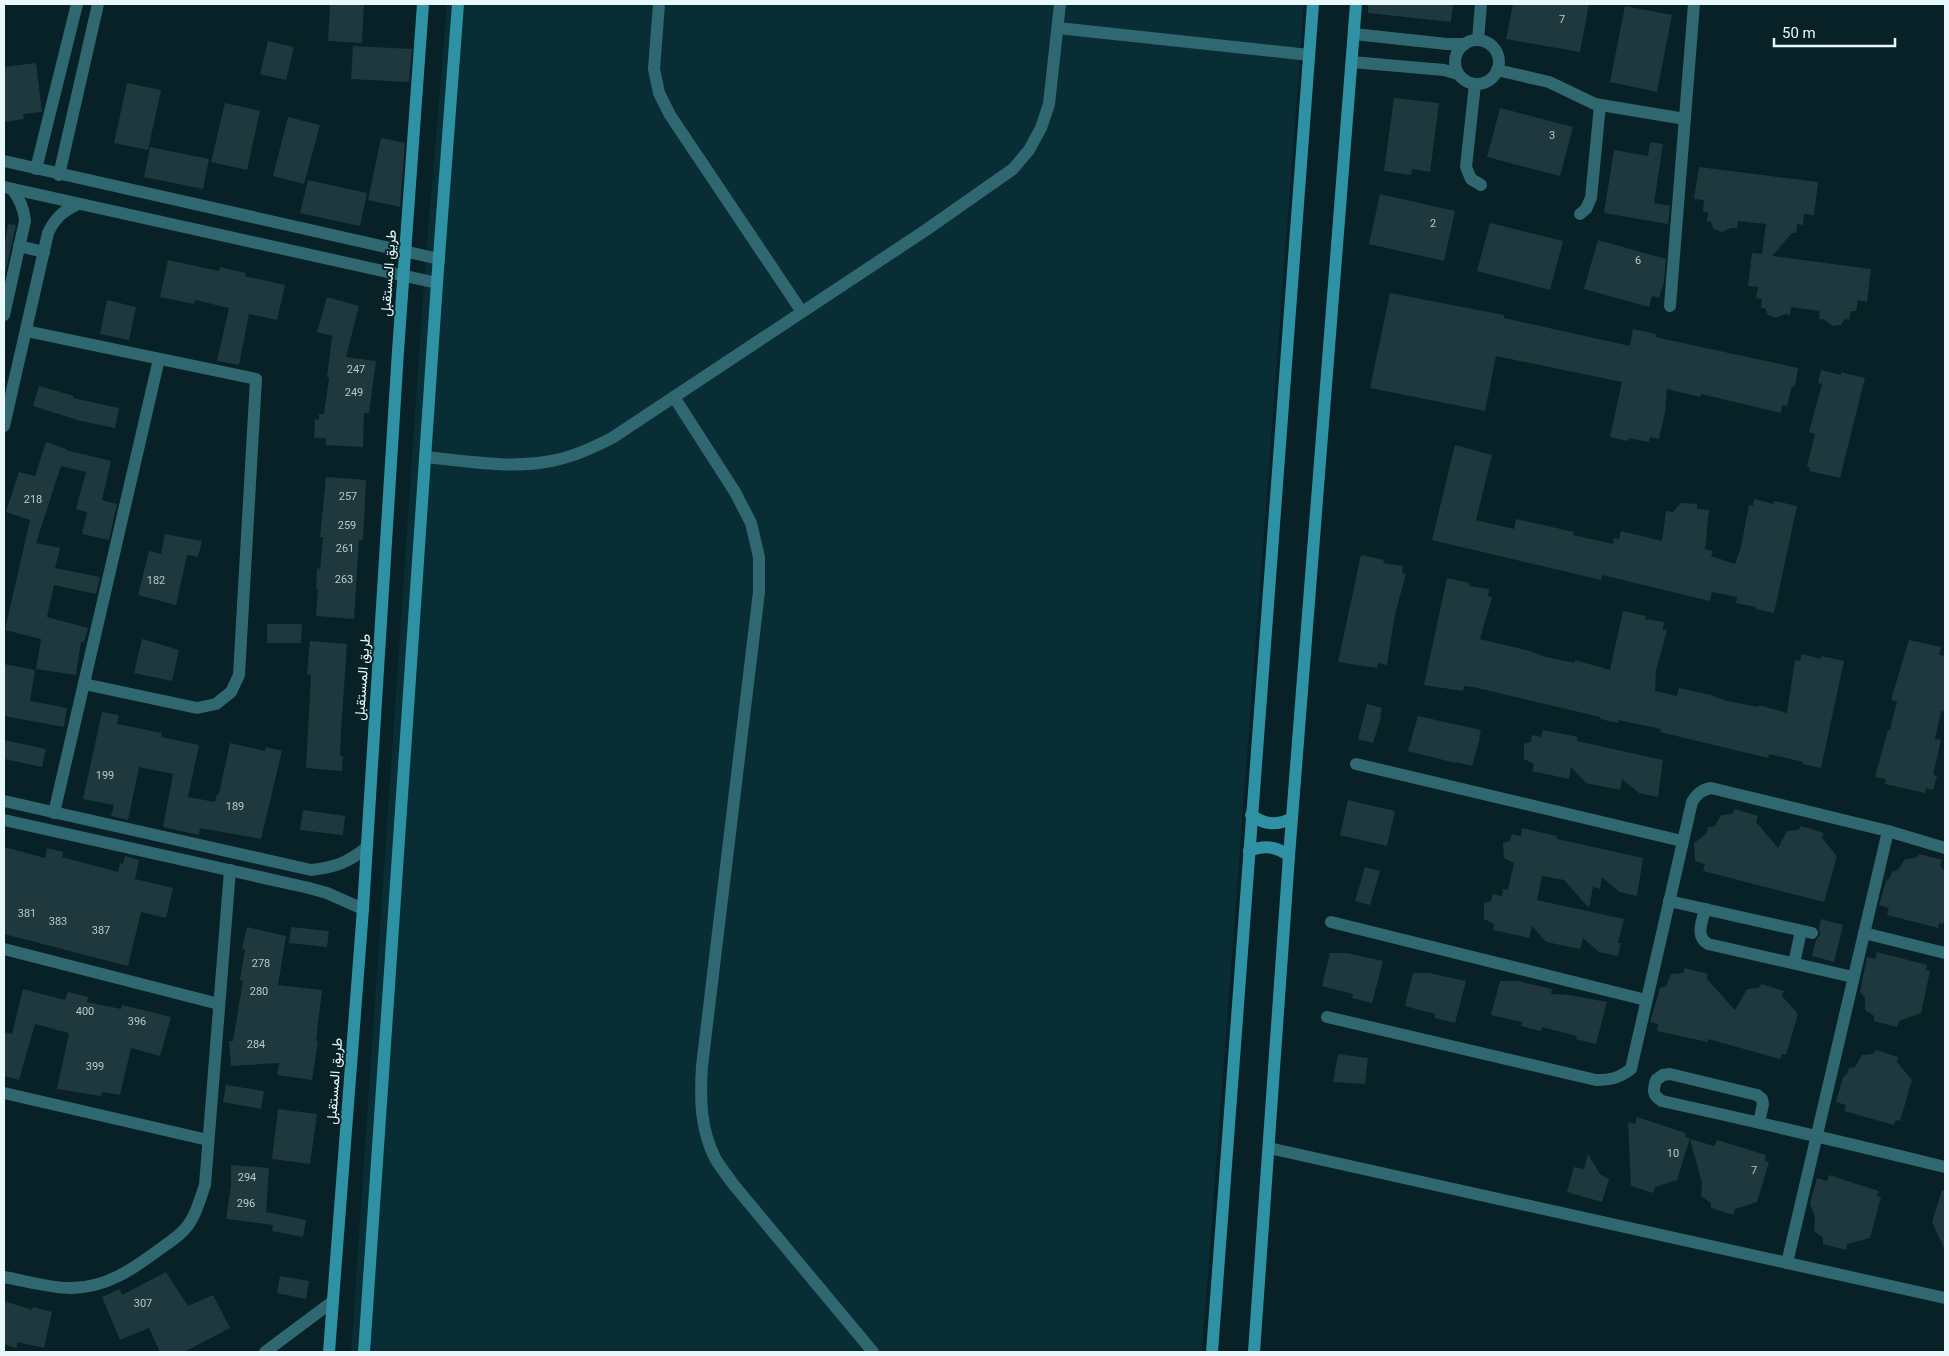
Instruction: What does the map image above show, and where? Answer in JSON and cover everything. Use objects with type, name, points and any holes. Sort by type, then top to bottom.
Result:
[{"type":"street","points":[[59,175],[98,4]]},
{"type":"street","name":"طريق المستقبل","points":[[329,1352],[363,908],[403,275],[424,4]]},
{"type":"street","points":[[364,1352],[437,283],[458,4]]},
{"type":"street","points":[[660,4],[654,69],[659,93],[670,115],[802,312]]},
{"type":"street","points":[[425,457],[519,465],[552,461],[583,452],[612,438],[926,230],[1013,169],[1029,150],[1041,128],[1049,104],[1060,4]]},
{"type":"street","points":[[1212,1352],[1313,4]]},
{"type":"street","points":[[1254,1352],[1289,856],[1356,4]]},
{"type":"street","points":[[1478,40],[1481,4]]},
{"type":"street","points":[[1670,306],[1694,4]]},
{"type":"street","points":[[36,169],[76,8],[95,17]]},
{"type":"street","points":[[1058,28],[1309,54]]},
{"type":"street","points":[[1354,34],[1448,44],[1465,44],[1478,40],[1484,42],[1495,50],[1499,64],[1497,70],[1488,81],[1475,84],[1468,83],[1458,74],[1455,68],[1456,54],[1465,44]]},
{"type":"street","points":[[1352,62],[1444,70],[1458,74]]},
{"type":"street","points":[[1497,70],[1549,82],[1560,86],[1585,101],[1600,105],[1685,119]]},
{"type":"street","points":[[1475,84],[1466,167],[1471,179],[1481,185]]},
{"type":"street","points":[[1580,214],[1586,209],[1592,198],[1600,105]]},
{"type":"street","points":[[4,161],[59,175],[439,259]]},
{"type":"street","points":[[8,188],[437,283]]},
{"type":"street","points":[[4,315],[26,221],[24,209],[19,198],[8,188]]},
{"type":"street","points":[[4,426],[48,233],[55,220],[65,210],[78,204]]},
{"type":"street","points":[[19,246],[44,252]]},
{"type":"street","points":[[26,331],[256,379],[239,675],[231,692],[216,704],[197,708],[84,684]]},
{"type":"street","points":[[54,812],[159,359]]},
{"type":"street","points":[[674,397],[735,492],[751,523],[759,557],[759,592],[702,1066],[700,1098],[704,1128],[716,1158],[733,1184],[873,1352]]},
{"type":"street","points":[[1356,764],[1682,841]]},
{"type":"street","points":[[1327,1017],[1596,1080],[1620,1078],[1631,1069],[1692,802],[1696,795],[1703,790],[1711,788],[1888,830],[1945,848]]},
{"type":"street","points":[[4,801],[311,870],[331,868],[349,861],[366,848]]},
{"type":"street","points":[[1251,816],[1267,823],[1284,822],[1292,818]]},
{"type":"street","points":[[4,820],[309,888],[327,893],[363,908]]},
{"type":"street","points":[[1786,1263],[1888,830]]},
{"type":"street","points":[[1249,851],[1257,848],[1274,848],[1289,856]]},
{"type":"street","points":[[4,1277],[52,1287],[92,1286],[114,1279],[135,1267],[186,1229],[197,1208],[205,1185],[230,870]]},
{"type":"street","points":[[309,888],[311,870]]},
{"type":"street","points":[[1669,901],[1806,932],[1794,963]]},
{"type":"street","points":[[1705,909],[1699,934],[1702,940],[1708,944],[1853,977]]},
{"type":"street","points":[[1331,922],[1646,1000]]},
{"type":"street","points":[[1864,932],[1945,953]]},
{"type":"street","points":[[4,949],[219,1004]]},
{"type":"street","points":[[1760,1123],[1763,1104],[1762,1098],[1757,1095],[1670,1074],[1663,1075],[1656,1080],[1654,1096],[1662,1101],[1760,1123],[1817,1135],[1945,1167]]},
{"type":"street","points":[[4,1093],[208,1140]]},
{"type":"street","points":[[1269,1148],[1945,1298]]},
{"type":"street","points":[[265,1352],[332,1302]]},
{"type":"shaded area","points":[[447,4],[1304,4],[1202,1352],[351,1352],[425,267]]},
{"type":"building","points":[[330,4],[364,4],[362,43],[328,41]]},
{"type":"building","points":[[1368,4],[1453,4],[1451,22],[1368,13]]},
{"type":"building","points":[[1513,4],[1589,4],[1580,52],[1506,39]]},
{"type":"building","points":[[1625,6],[1672,15],[1657,92],[1610,82]]},
{"type":"building","points":[[268,41],[294,47],[286,80],[260,74]]},
{"type":"building","points":[[353,46],[412,49],[409,82],[351,79]]},
{"type":"building","points":[[36,63],[42,112],[23,114],[24,119],[4,122],[4,67]]},
{"type":"building","points":[[127,83],[161,90],[148,150],[114,143]]},
{"type":"building","points":[[1394,98],[1439,103],[1430,172],[1412,169],[1411,175],[1384,171]]},
{"type":"building","points":[[225,103],[260,111],[247,170],[211,162]]},
{"type":"building","points":[[1500,108],[1573,127],[1560,176],[1487,157]]},
{"type":"building","points":[[288,117],[320,125],[304,184],[273,176]]},
{"type":"building","points":[[381,138],[405,143],[400,207],[368,200]]},
{"type":"building","points":[[1650,142],[1663,144],[1654,203],[1670,206],[1668,224],[1604,213],[1614,150],[1648,156]]},
{"type":"building","points":[[150,147],[209,159],[203,189],[144,177]]},
{"type":"building","points":[[1699,167],[1818,182],[1814,215],[1804,214],[1803,225],[1797,224],[1796,233],[1792,233],[1772,256],[1871,269],[1867,302],[1858,300],[1856,311],[1851,311],[1849,320],[1845,319],[1841,325],[1832,326],[1824,319],[1819,319],[1820,311],[1791,307],[1790,315],[1785,314],[1776,318],[1768,315],[1765,308],[1761,308],[1762,299],[1756,298],[1758,287],[1748,286],[1752,253],[1762,254],[1766,224],[1738,221],[1737,228],[1731,228],[1722,232],[1714,229],[1711,222],[1707,221],[1708,212],[1703,212],[1704,200],[1694,199]]},
{"type":"building","points":[[308,180],[367,193],[360,226],[300,213]]},
{"type":"building","points":[[1380,194],[1455,211],[1444,261],[1369,244]]},
{"type":"building","points":[[1490,223],[1563,241],[1550,290],[1477,271]]},
{"type":"building","points":[[8,224],[16,225],[4,279],[4,248]]},
{"type":"building","points":[[1598,240],[1666,259],[1664,282],[1659,298],[1652,296],[1649,307],[1584,289]]},
{"type":"building","points":[[168,260],[219,271],[220,267],[246,273],[245,276],[285,285],[277,320],[249,314],[239,365],[217,361],[229,308],[195,300],[194,304],[160,297]]},
{"type":"building","points":[[1390,293],[1504,315],[1504,318],[1630,346],[1633,329],[1656,334],[1655,337],[1798,368],[1795,387],[1792,386],[1787,406],[1782,405],[1781,413],[1701,394],[1700,397],[1667,389],[1665,412],[1659,439],[1650,437],[1649,442],[1629,438],[1628,441],[1610,437],[1622,382],[1496,356],[1485,411],[1370,388]]},
{"type":"building","points":[[327,297],[359,306],[346,357],[376,361],[369,413],[364,413],[363,447],[326,445],[326,438],[314,438],[315,419],[319,420],[319,414],[324,414],[329,378],[327,377],[332,336],[317,332]]},
{"type":"building","points":[[107,300],[136,307],[129,340],[100,334]]},
{"type":"building","points":[[1821,370],[1841,375],[1841,372],[1865,378],[1840,478],[1809,471],[1810,468],[1807,467],[1815,434],[1809,432],[1822,384],[1818,383]]},
{"type":"building","points":[[39,386],[74,396],[73,398],[119,408],[115,428],[81,421],[33,406]]},
{"type":"building","points":[[46,442],[66,450],[111,461],[102,500],[117,504],[109,540],[82,534],[87,512],[76,509],[86,472],[61,466],[36,543],[60,548],[55,568],[100,577],[96,594],[54,585],[47,617],[88,628],[84,642],[81,642],[76,675],[36,669],[41,639],[5,630],[30,520],[6,512],[19,472],[35,476]]},
{"type":"building","points":[[1455,445],[1492,455],[1476,520],[1514,529],[1516,519],[1574,532],[1573,535],[1613,544],[1614,538],[1619,539],[1621,531],[1662,541],[1666,511],[1673,512],[1681,503],[1697,504],[1697,509],[1709,510],[1705,549],[1713,551],[1711,556],[1735,564],[1741,547],[1749,505],[1753,506],[1754,499],[1774,504],[1774,501],[1797,506],[1774,613],[1736,603],[1737,597],[1712,592],[1710,601],[1602,575],[1601,580],[1432,540]]},
{"type":"building","points":[[326,477],[366,480],[363,540],[359,540],[354,619],[316,616],[317,568],[320,569],[323,537],[320,537]]},
{"type":"building","points":[[165,534],[202,541],[198,557],[187,555],[176,605],[138,595],[149,551],[161,554]]},
{"type":"building","points":[[1361,555],[1384,560],[1383,563],[1403,566],[1402,573],[1406,574],[1395,614],[1387,665],[1378,663],[1377,668],[1338,662]]},
{"type":"building","points":[[1447,578],[1470,583],[1469,586],[1489,589],[1488,596],[1492,597],[1480,639],[1575,663],[1575,660],[1610,670],[1623,611],[1646,616],[1645,619],[1664,622],[1663,630],[1667,630],[1656,671],[1655,691],[1677,696],[1679,688],[1711,695],[1727,701],[1759,707],[1759,705],[1787,713],[1795,660],[1800,661],[1802,654],[1821,659],[1821,656],[1844,661],[1821,768],[1769,754],[1768,758],[1660,732],[1661,729],[1618,720],[1618,723],[1600,719],[1600,717],[1473,687],[1464,686],[1463,691],[1424,685]]},
{"type":"building","points":[[267,624],[302,624],[301,643],[267,643]]},
{"type":"building","points":[[142,639],[179,650],[172,681],[134,673]]},
{"type":"building","points":[[1909,640],[1941,647],[1939,655],[1945,656],[1945,712],[1941,711],[1935,739],[1941,740],[1933,775],[1937,776],[1933,790],[1926,788],[1925,793],[1885,784],[1886,779],[1875,777],[1888,730],[1890,730],[1897,701],[1891,700]]},
{"type":"building","points":[[310,641],[347,644],[340,756],[343,756],[342,771],[306,768],[311,675],[307,674]]},
{"type":"building","points":[[4,664],[35,670],[30,701],[67,708],[64,727],[4,716]]},
{"type":"building","points":[[1367,704],[1382,708],[1373,743],[1358,739]]},
{"type":"building","points":[[102,712],[119,715],[117,724],[162,733],[161,737],[199,745],[188,797],[215,802],[217,794],[219,794],[230,743],[265,751],[266,747],[282,751],[261,839],[200,828],[199,835],[163,827],[173,774],[139,767],[128,820],[111,816],[114,805],[83,799]]},
{"type":"building","points":[[1418,716],[1481,730],[1472,766],[1408,751]]},
{"type":"building","points":[[1543,730],[1578,737],[1577,741],[1663,760],[1658,797],[1639,793],[1622,779],[1620,790],[1586,783],[1571,767],[1569,779],[1532,771],[1534,764],[1524,759],[1524,744],[1531,742],[1532,735],[1541,737]]},
{"type":"building","points":[[4,740],[46,749],[42,767],[4,759]]},
{"type":"building","points":[[1348,800],[1395,811],[1387,846],[1340,835]]},
{"type":"building","points":[[1735,809],[1758,816],[1756,822],[1778,848],[1787,831],[1798,830],[1801,826],[1824,833],[1822,838],[1837,856],[1824,902],[1703,871],[1705,864],[1695,861],[1694,843],[1706,834],[1708,827],[1715,826],[1721,815],[1732,814]]},
{"type":"building","points":[[303,810],[345,816],[343,835],[300,830]]},
{"type":"building","points":[[1522,828],[1557,836],[1557,839],[1643,858],[1637,896],[1619,892],[1602,877],[1600,889],[1593,887],[1589,908],[1564,880],[1542,876],[1537,900],[1624,919],[1618,943],[1621,943],[1618,956],[1599,952],[1583,938],[1580,949],[1546,942],[1532,926],[1529,938],[1493,930],[1494,924],[1484,919],[1484,903],[1491,901],[1493,894],[1502,896],[1503,889],[1508,890],[1514,863],[1504,858],[1503,843],[1510,841],[1512,834],[1521,836]]},
{"type":"building","points":[[4,847],[45,858],[47,848],[63,852],[62,857],[118,872],[120,863],[123,864],[125,856],[139,860],[135,879],[173,888],[166,918],[141,912],[128,966],[4,934]]},
{"type":"building","points":[[1919,854],[1942,860],[1940,866],[1945,872],[1945,917],[1943,924],[1939,923],[1938,928],[1887,915],[1889,908],[1879,905],[1886,881],[1890,878],[1892,872],[1898,870],[1905,859],[1916,858]]},
{"type":"building","points":[[1365,867],[1380,871],[1370,905],[1355,901]]},
{"type":"building","points":[[1821,919],[1843,925],[1834,962],[1812,956],[1816,940],[1820,935]]},
{"type":"building","points":[[247,927],[286,936],[278,985],[322,990],[316,1041],[318,1041],[312,1080],[277,1075],[279,1063],[231,1066],[229,1041],[233,1041],[243,981],[240,980],[245,949],[242,949]]},
{"type":"building","points":[[291,927],[329,931],[327,947],[289,943]]},
{"type":"building","points":[[1877,952],[1927,965],[1926,970],[1930,971],[1921,1013],[1899,1021],[1897,1027],[1874,1021],[1874,1016],[1865,1010],[1865,997],[1860,992],[1867,957],[1875,959]]},
{"type":"building","points":[[1330,953],[1346,953],[1383,961],[1372,1003],[1352,998],[1353,994],[1322,986]]},
{"type":"building","points":[[1685,968],[1708,974],[1707,979],[1735,1010],[1747,989],[1758,988],[1762,984],[1784,991],[1782,996],[1798,1014],[1786,1055],[1782,1054],[1780,1059],[1708,1039],[1708,1042],[1657,1031],[1658,1024],[1650,1022],[1660,988],[1666,986],[1671,974],[1683,973]]},
{"type":"building","points":[[1413,973],[1429,973],[1466,981],[1455,1023],[1435,1018],[1435,1014],[1405,1006]]},
{"type":"building","points":[[1500,981],[1518,981],[1552,989],[1551,994],[1569,995],[1607,1002],[1596,1044],[1576,1039],[1577,1036],[1542,1027],[1541,1031],[1521,1026],[1522,1022],[1491,1015]]},
{"type":"building","points":[[23,989],[65,1000],[68,992],[88,997],[87,1002],[121,1009],[122,1005],[171,1017],[160,1056],[131,1048],[120,1095],[102,1092],[101,1096],[57,1089],[69,1033],[35,1024],[19,1080],[4,1076],[4,1032],[12,1034]]},
{"type":"building","points":[[1876,1050],[1898,1057],[1897,1062],[1912,1080],[1900,1121],[1896,1120],[1894,1125],[1844,1111],[1846,1105],[1836,1102],[1843,1077],[1847,1074],[1849,1068],[1855,1067],[1862,1055],[1873,1054]]},
{"type":"building","points":[[1338,1054],[1368,1058],[1365,1084],[1333,1082]]},
{"type":"building","points":[[226,1085],[264,1091],[261,1109],[223,1102]]},
{"type":"building","points":[[278,1109],[317,1114],[310,1164],[272,1159]]},
{"type":"building","points":[[1637,1117],[1686,1133],[1685,1137],[1690,1138],[1677,1180],[1655,1187],[1653,1193],[1631,1186],[1628,1122],[1635,1124]]},
{"type":"building","points":[[1690,1139],[1714,1146],[1717,1140],[1766,1155],[1765,1161],[1769,1162],[1757,1202],[1735,1209],[1733,1215],[1711,1208],[1711,1203],[1701,1196],[1702,1183]]},
{"type":"building","points":[[1588,1154],[1600,1174],[1609,1179],[1602,1202],[1567,1192],[1574,1167],[1584,1169]]},
{"type":"building","points":[[231,1165],[269,1168],[266,1212],[306,1220],[303,1237],[272,1231],[273,1225],[226,1219],[231,1186]]},
{"type":"building","points":[[1829,1175],[1879,1191],[1877,1196],[1881,1197],[1870,1238],[1847,1244],[1846,1250],[1823,1244],[1823,1238],[1814,1231],[1815,1218],[1810,1203],[1817,1178],[1827,1181]]},
{"type":"building","points":[[1942,1190],[1945,1191],[1945,1250],[1932,1222]]},
{"type":"building","points":[[166,1272],[188,1306],[213,1295],[230,1328],[184,1352],[160,1352],[149,1328],[120,1340],[102,1297],[120,1289],[122,1295]]},
{"type":"building","points":[[280,1276],[309,1281],[306,1299],[277,1293]]},
{"type":"building","points":[[4,1301],[32,1310],[33,1307],[52,1312],[44,1348],[18,1342],[16,1348],[4,1344]]}]
